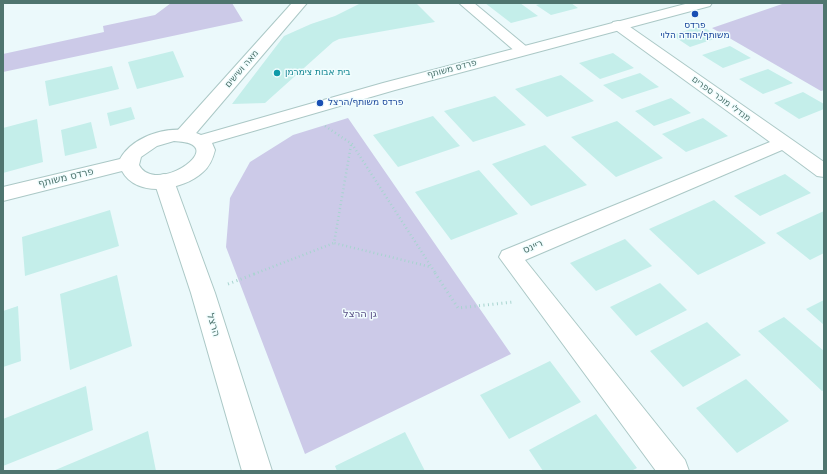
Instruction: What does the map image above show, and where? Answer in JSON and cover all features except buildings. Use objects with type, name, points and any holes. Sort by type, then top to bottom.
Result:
[{"type":"street","name":"מאה ושישים","points":[[192,138],[300,3]]},
{"type":"street","points":[[466,3],[522,50]]},
{"type":"street","name":"פרדס משותף","points":[[192,138],[705,3]]},
{"type":"street","name":"מנדלי מוכר ספרים","points":[[618,25],[782,143],[824,171]]},
{"type":"street","points":[[174,135],[192,138],[204,146],[206,153],[203,160],[197,167],[177,179],[164,182],[142,180],[130,170],[129,163],[137,150],[153,140],[174,135]]},
{"type":"street","name":"ריינס","points":[[674,471],[510,257],[782,143]]},
{"type":"street","name":"פרדס משותף","points":[[3,194],[129,163]]},
{"type":"street","name":"הרצל","points":[[164,182],[203,293],[257,471]]},
{"type":"path","points":[[302,110],[352,144],[458,308],[542,299]]},
{"type":"path","points":[[334,243],[352,144]]},
{"type":"path","points":[[203,293],[334,243],[431,267]]},
{"type":"green space","points":[[171,3],[232,3],[243,21],[3,72],[3,54],[104,32],[103,26],[155,15]]},
{"type":"green space","points":[[785,3],[824,3],[824,90],[821,91],[712,28]]},
{"type":"green space","name":"גן הרצל","points":[[348,118],[511,354],[305,454],[226,247],[230,198],[250,162],[293,135]]},
{"type":"place","name":"פרדס משותף/יהודה הלוי","points":[[695,14]]},
{"type":"place","name":"בית אבות צימרמן","points":[[277,73]]},
{"type":"place","name":"פרדס משותף/הרצל","points":[[320,103]]}]
